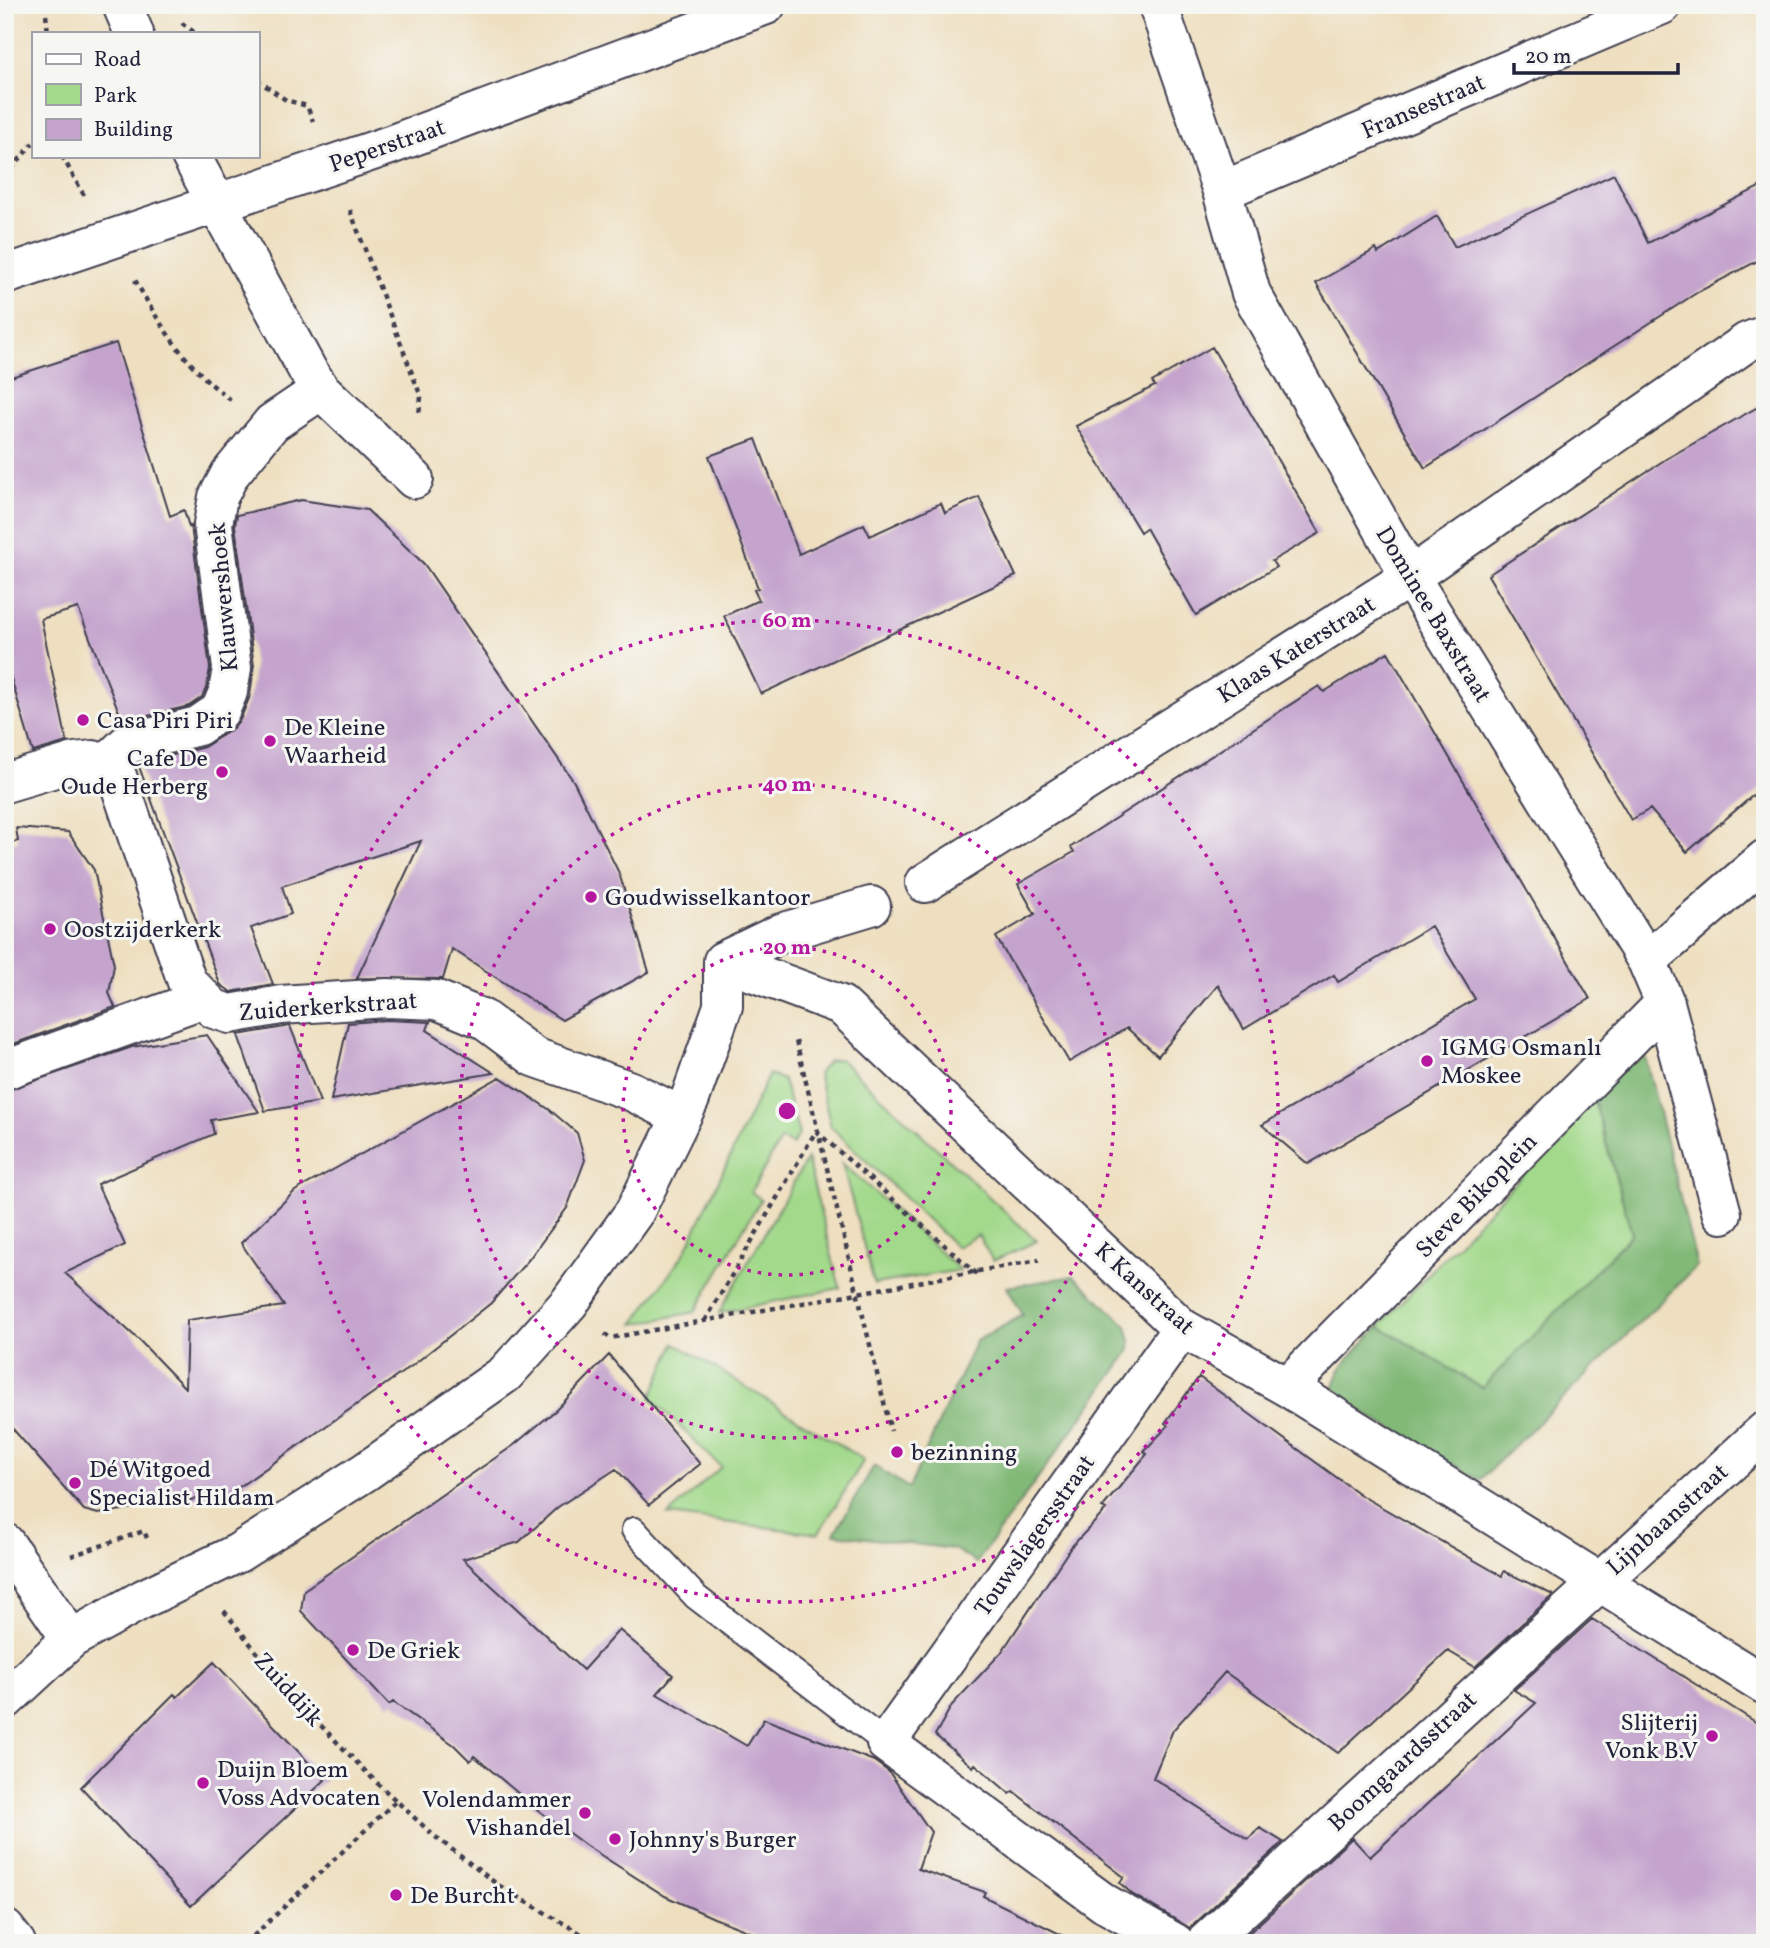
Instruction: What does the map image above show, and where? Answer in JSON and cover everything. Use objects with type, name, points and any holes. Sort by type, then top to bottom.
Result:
[{"type":"street","points":[[121,5],[134,32]]},
{"type":"street","name":"Peperstraat","points":[[5,275],[390,145],[766,5]]},
{"type":"street","name":"Dominee Baxstraat","points":[[1158,5],[1222,191],[1251,293],[1410,577],[1647,961],[1665,1003],[1722,1214]]},
{"type":"street","name":"Fransestraat","points":[[1222,191],[1662,5]]},
{"type":"street","points":[[192,158],[321,390],[414,479]]},
{"type":"street","name":"Klaas Katerstraat","points":[[925,883],[1410,577],[1747,342],[1765,335]]},
{"type":"street","name":"Klauwershoek","points":[[104,766],[127,744],[198,726],[220,710],[228,692],[232,668],[213,524],[218,497],[230,474],[272,423],[321,390]]},
{"type":"street","points":[[5,783],[75,762],[93,760],[117,776],[187,982],[202,999]]},
{"type":"street","points":[[1647,961],[1765,859]]},
{"type":"street","points":[[5,1700],[71,1639],[143,1599],[239,1553],[365,1472],[505,1374],[569,1303],[635,1211],[690,1099],[723,1006],[723,961],[781,933],[871,906]]},
{"type":"street","name":"K Kanstraat","points":[[723,961],[841,1005],[1182,1328],[1287,1387],[1765,1685]]},
{"type":"street","name":"Zuiderkerkstraat","points":[[5,1070],[202,999],[214,1009],[230,1014],[281,1005],[387,998],[438,1000],[483,1019],[534,1057],[631,1091],[681,1116]]},
{"type":"street","name":"Steve Bikoplein","points":[[1287,1387],[1665,1003]]},
{"type":"street","name":"Touwslagersstraat","points":[[886,1743],[1182,1328]]},
{"type":"street","name":"Lijnbaanstraat","points":[[1600,1580],[1765,1431]]},
{"type":"street","points":[[5,1543],[71,1639]]},
{"type":"street","name":"Boomgaardsstraat","points":[[1205,1943],[1600,1580]]},
{"type":"street","points":[[886,1743],[1104,1903],[1175,1943]]},
{"type":"street","points":[[5,1928],[16,1943]]},
{"type":"lane","points":[[634,1530],[696,1597],[886,1743]]},
{"type":"path","points":[[44,5],[48,32]]},
{"type":"path","points":[[259,81],[286,100],[307,106],[332,164],[421,397],[414,479]]},
{"type":"path","points":[[5,177],[32,144]]},
{"type":"path","points":[[111,239],[169,340],[198,373],[230,399],[272,423]]},
{"type":"path","points":[[802,1070],[891,1431]]},
{"type":"path","points":[[816,1131],[976,1273]]},
{"type":"path","points":[[704,1322],[816,1131]]},
{"type":"path","points":[[610,1338],[1050,1258]]},
{"type":"path","points":[[30,1581],[76,1553],[144,1531],[147,1538]]},
{"type":"path","name":"Zuiddijk","points":[[221,1606],[292,1696],[433,1835],[498,1885],[597,1943]]},
{"type":"path","points":[[246,1943],[397,1800]]},
{"type":"green space","points":[[1645,1056],[1697,1266],[1480,1480],[1345,1402],[1334,1386],[1340,1369],[1379,1326],[1482,1388],[1632,1234],[1594,1100],[1626,1066]]},
{"type":"green space","points":[[840,1059],[1037,1241],[993,1261],[978,1235],[956,1247],[831,1127],[818,1074],[828,1061]]},
{"type":"green space","points":[[769,1074],[783,1080],[799,1134],[792,1145],[781,1139],[751,1192],[761,1199],[695,1312],[634,1324],[685,1252]]},
{"type":"green space","points":[[1594,1100],[1632,1234],[1482,1388],[1379,1326]]},
{"type":"green space","points":[[807,1159],[840,1288],[719,1313]]},
{"type":"green space","points":[[842,1163],[960,1270],[874,1284]]},
{"type":"green space","points":[[1074,1276],[1127,1326],[1131,1341],[1129,1352],[976,1563],[954,1549],[834,1534],[874,1466],[909,1488],[976,1341],[1023,1315],[1007,1287]]},
{"type":"green space","points":[[675,1343],[864,1460],[818,1534],[668,1515],[721,1467],[651,1398]]},
{"type":"building","points":[[1614,174],[1648,243],[1765,184],[1765,257],[1698,292],[1425,468],[1316,283],[1376,249],[1378,253],[1437,216],[1455,247]]},
{"type":"building","points":[[116,343],[170,516],[184,510],[189,527],[191,526],[210,668],[207,686],[202,697],[189,706],[123,722],[78,608],[41,619],[67,742],[33,752],[5,658],[5,379]]},
{"type":"building","points":[[1212,347],[1320,533],[1272,561],[1276,567],[1196,615],[1146,528],[1140,532],[1076,426],[1155,386],[1152,382]]},
{"type":"building","points":[[1765,403],[1765,785],[1687,852],[1650,809],[1631,820],[1488,575],[1666,459]]},
{"type":"building","points":[[756,439],[799,554],[864,524],[870,536],[941,503],[945,513],[979,497],[1016,576],[761,694],[724,616],[759,600],[754,590],[758,588],[709,456]]},
{"type":"building","points":[[301,500],[367,510],[424,564],[574,782],[619,873],[649,972],[562,1020],[452,949],[443,979],[357,978],[421,841],[282,886],[291,914],[251,928],[273,984],[231,992],[220,984],[138,764],[204,747],[232,729],[240,720],[250,696],[254,666],[235,525],[237,515]]},
{"type":"building","points":[[1388,652],[1590,999],[1308,1164],[1262,1125],[1475,999],[1431,926],[1338,982],[1334,975],[1244,1029],[1218,985],[1158,1056],[1127,1028],[1069,1062],[996,937],[1035,914],[1018,884],[1074,852],[1071,847],[1319,686],[1324,692]]},
{"type":"building","name":"Oostzijderkerk","points":[[16,828],[68,832],[94,870],[114,965],[109,993],[115,1007],[5,1047],[5,845],[18,841]]},
{"type":"building","points":[[387,1020],[430,1022],[427,1030],[494,1073],[331,1100],[348,1023]]},
{"type":"building","points":[[290,1026],[320,1102],[265,1111],[238,1035]]},
{"type":"building","points":[[207,1035],[259,1112],[211,1120],[214,1134],[97,1184],[125,1245],[65,1273],[139,1340],[185,1388],[187,1320],[284,1306],[241,1243],[295,1191],[500,1077],[550,1110],[577,1133],[585,1160],[567,1208],[529,1259],[491,1303],[413,1365],[225,1497],[175,1501],[98,1514],[84,1510],[5,1420],[5,1091],[132,1047]]},
{"type":"building","points":[[609,1355],[700,1464],[649,1505],[616,1469],[558,1507],[519,1542],[463,1559],[583,1670],[619,1630],[673,1675],[657,1694],[747,1746],[764,1719],[874,1761],[889,1772],[931,1832],[918,1869],[985,1892],[983,1896],[1078,1943],[778,1943],[714,1918],[665,1896],[585,1845],[474,1756],[470,1761],[454,1745],[393,1702],[389,1705],[301,1611],[304,1590],[514,1445],[556,1410]]},
{"type":"building","points":[[1199,1377],[1362,1496],[1502,1576],[1504,1571],[1553,1595],[1475,1667],[1448,1651],[1338,1753],[1225,1672],[1173,1730],[1153,1778],[1248,1839],[1260,1828],[1283,1842],[1190,1928],[1132,1894],[1120,1883],[1124,1877],[1013,1791],[1010,1794],[975,1764],[973,1767],[935,1735],[952,1705],[1001,1653],[1071,1547],[1106,1510],[1102,1508],[1147,1454],[1144,1451],[1168,1426],[1165,1423]]},
{"type":"building","points":[[1592,1619],[1765,1728],[1765,1943],[1238,1943],[1352,1838],[1370,1857],[1536,1703],[1514,1690]]},
{"type":"building","name":"Duijn Bloem Voss Advocaten","points":[[214,1662],[325,1780],[191,1906],[81,1787],[174,1694],[177,1697]]},
{"type":"place","name":"Casa Piri Piri","points":[[83,720]]},
{"type":"place","name":"De Kleine Waarheid","points":[[270,741]]},
{"type":"place","name":"Cafe De Oude Herberg","points":[[222,772]]},
{"type":"place","name":"Goudwisselkantoor","points":[[591,897]]},
{"type":"place","name":"Oostzijderkerk","points":[[50,929]]},
{"type":"place","name":"IGMG Osmanlı Moskee","points":[[1427,1061]]},
{"type":"place","name":"bezinning","points":[[897,1452]]},
{"type":"place","name":"Dé Witgoed Specialist Hildam","points":[[75,1483]]},
{"type":"place","name":"De Griek","points":[[353,1650]]},
{"type":"place","name":"Slijterij Vonk B.V","points":[[1712,1736]]},
{"type":"place","name":"Duijn Bloem Voss Advocaten","points":[[203,1783]]},
{"type":"place","name":"Volendammer Vishandel","points":[[585,1813]]},
{"type":"place","name":"Johnny's Burger","points":[[615,1839]]},
{"type":"place","name":"De Burcht","points":[[396,1895]]}]
